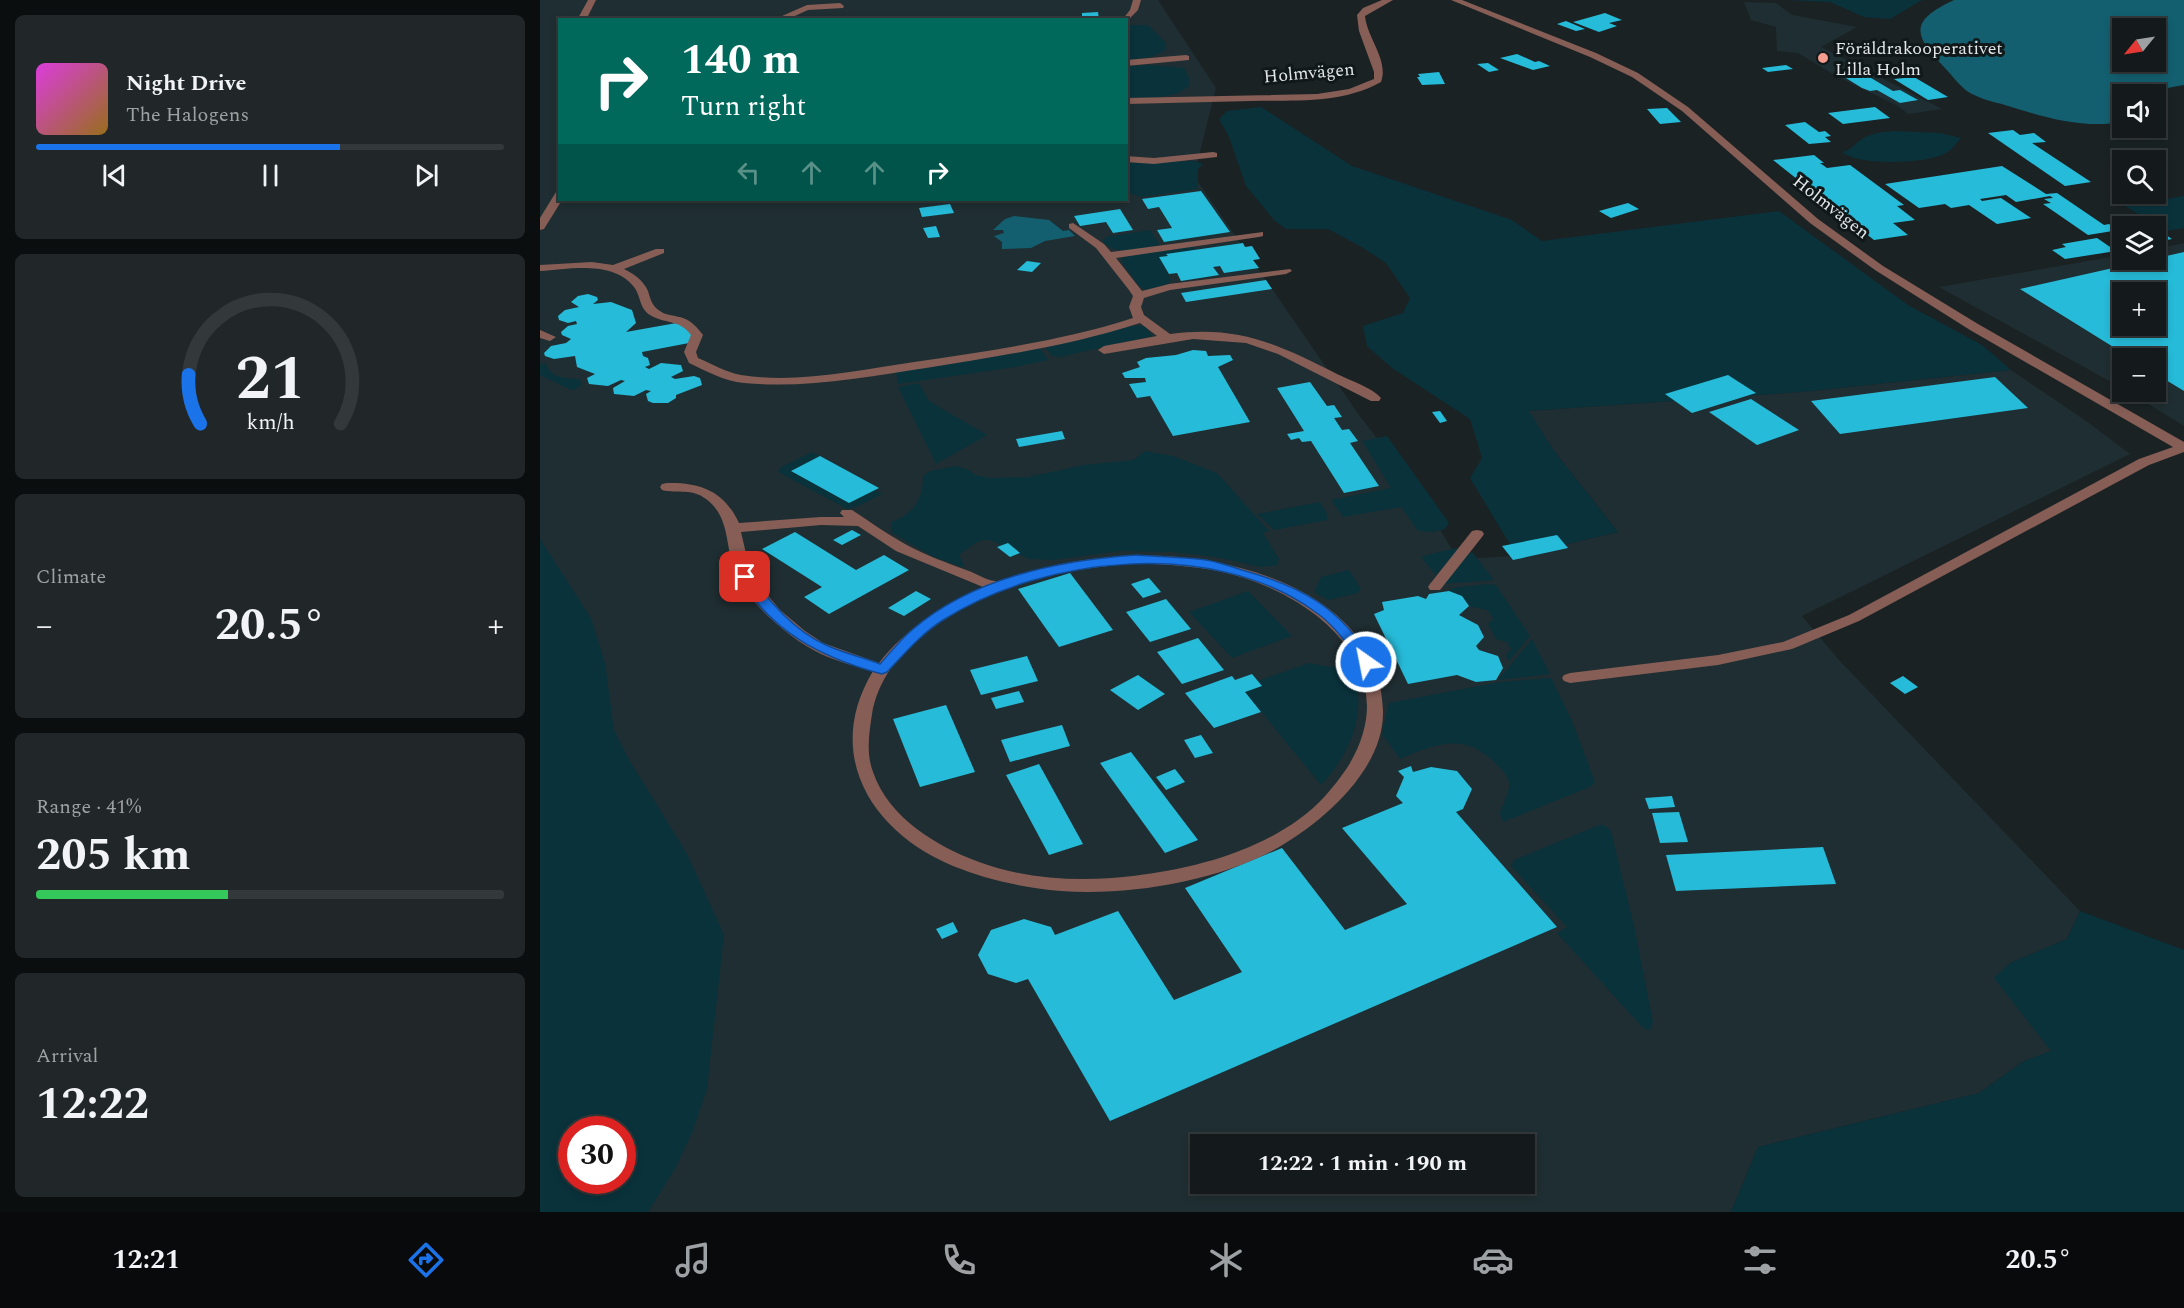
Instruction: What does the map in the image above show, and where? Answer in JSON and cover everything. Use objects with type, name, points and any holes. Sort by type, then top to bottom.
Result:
[{"type":"street","points":[[582,18],[592,0]]},
{"type":"street","points":[[1128,18],[1134,10],[1137,0]]},
{"type":"street","name":"Holmvägen","points":[[1128,101],[1337,93],[1372,85],[1381,73],[1363,32],[1361,15],[1366,10],[1389,0]]},
{"type":"street","name":"Holmvägen","points":[[1455,0],[1593,55],[1635,75],[1684,109],[1814,221],[1879,268],[1974,327],[2184,448]]},
{"type":"street","points":[[782,18],[807,8],[840,6]]},
{"type":"street","points":[[1128,63],[1186,58]]},
{"type":"street","points":[[1128,159],[1154,161],[1214,155]]},
{"type":"street","points":[[540,228],[558,197]]},
{"type":"street","points":[[1073,226],[1092,238],[1139,296]]},
{"type":"street","points":[[1108,256],[1259,234]]},
{"type":"street","points":[[616,268],[660,251]]},
{"type":"street","points":[[540,268],[606,266],[616,268],[640,285],[650,308],[661,315],[685,320],[693,328],[697,335],[690,352],[693,360],[729,376],[743,379],[789,379],[911,366],[1039,345],[1113,328],[1141,319]]},
{"type":"street","points":[[1139,296],[1169,287],[1286,271]]},
{"type":"street","points":[[1139,296],[1135,307],[1141,319],[1168,339]]},
{"type":"street","points":[[1104,351],[1168,339],[1223,336],[1265,344],[1375,398]]},
{"type":"street","name":"Holmvägen","points":[[1570,678],[1718,660],[1787,646],[1854,618],[2134,468],[2184,448]]},
{"type":"street","points":[[667,487],[698,488],[711,496],[728,515],[733,528],[736,554],[745,577],[751,587],[789,626],[819,648],[882,669]]},
{"type":"street","points":[[847,513],[901,548],[996,587]]},
{"type":"street","points":[[733,528],[821,521],[861,522]]},
{"type":"street","points":[[1435,587],[1477,534]]},
{"type":"street","points":[[1137,559],[1207,564],[1270,582],[1320,608],[1344,630],[1366,662],[1373,682],[1376,702],[1374,727],[1365,753],[1351,778],[1330,802],[1303,824],[1270,844],[1233,861],[1149,882],[1104,886],[1019,879],[979,869],[944,855],[915,837],[891,816],[873,793],[862,769],[859,735],[861,718],[869,693],[882,669],[910,639],[938,617],[996,587],[1065,567],[1137,559]]},
{"type":"shaded area","points":[[540,0],[1158,0],[1216,88],[1194,176],[1359,415],[1411,482],[1458,559],[1517,556],[1618,532],[1554,451],[1528,411],[1801,392],[2011,370],[2130,454],[1802,616],[1838,659],[2080,911],[2067,939],[2010,963],[2052,1051],[2024,1061],[1979,1093],[1758,1147],[1731,1212],[540,1212]]},
{"type":"shaded area","points":[[1786,0],[1922,0],[1890,19],[1864,17],[1830,2]]},
{"type":"shaded area","points":[[1954,0],[2184,0],[2184,85],[2166,88],[2166,84],[2112,84],[2112,123],[2078,123],[2034,114],[1987,100],[1963,88],[1926,46],[1920,29],[1929,15]]},
{"type":"shaded area","name":"Föräldrakooperativet Lilla Holm","points":[[1744,2],[1776,3],[1792,15],[1857,27],[1821,47],[1942,109],[1908,114],[1898,106],[1836,76],[1798,53],[1777,51],[1776,27],[1751,20]]},
{"type":"shaded area","points":[[1148,25],[1165,42],[1166,50],[1151,57],[1128,60],[1128,26]]},
{"type":"shaded area","points":[[1128,66],[1184,68],[1189,78],[1189,86],[1168,96],[1128,98]]},
{"type":"shaded area","points":[[1261,107],[1352,166],[1512,220],[1542,241],[1779,211],[1908,305],[1982,345],[2011,370],[1801,392],[1529,411],[1554,451],[1618,532],[1517,556],[1470,478],[1482,458],[1470,419],[1392,368],[1367,346],[1363,326],[1403,313],[1410,298],[1386,263],[1328,229],[1286,229],[1274,220],[1246,186],[1229,137],[1219,119],[1227,111]]},
{"type":"shaded area","points":[[1895,131],[1940,133],[1961,138],[1947,153],[1922,160],[1892,162],[1862,160],[1842,152],[1871,135]]},
{"type":"shaded area","points":[[1195,161],[1203,164],[1198,169],[1198,189],[1141,197],[1128,192],[1128,163]]},
{"type":"shaded area","points":[[2184,196],[2184,228],[2166,231],[2166,216],[2141,216],[2125,206],[2166,204],[2166,199]]},
{"type":"shaded area","points":[[1014,216],[1049,220],[1063,231],[1069,230],[1075,236],[1045,241],[1031,248],[1002,249],[1002,242],[994,236],[1004,233],[1003,230],[993,230],[1005,219]]},
{"type":"shaded area","points":[[1150,230],[1160,245],[1137,250],[1122,250],[1103,242],[1106,237]]},
{"type":"shaded area","points":[[2184,243],[2184,426],[2145,402],[2166,402],[2166,348],[2112,348],[2112,382],[1939,287],[2112,257],[2112,270],[2166,270],[2166,247]]},
{"type":"shaded area","points":[[1193,246],[1195,250],[1160,257],[1171,281],[1167,285],[1146,290],[1139,286],[1121,261],[1124,257]]},
{"type":"shaded area","points":[[1131,326],[1145,326],[1152,336],[1060,357],[1052,356],[1045,347]]},
{"type":"shaded area","points":[[1040,348],[1048,360],[1016,367],[898,384],[896,372]]},
{"type":"shaded area","points":[[546,363],[555,375],[580,379],[581,385],[571,390],[540,375],[540,365]]},
{"type":"shaded area","points":[[919,383],[929,401],[987,435],[936,464],[898,387]]},
{"type":"shaded area","points":[[1387,436],[1449,523],[1445,529],[1433,532],[1418,531],[1401,507],[1343,517],[1331,500],[1391,488],[1362,441]]},
{"type":"shaded area","points":[[1145,451],[1173,456],[1217,473],[1269,531],[1263,533],[1279,559],[1277,565],[1261,567],[1216,557],[1172,552],[1120,551],[1053,560],[1030,559],[1017,554],[1019,553],[1008,543],[1002,546],[984,540],[959,555],[964,565],[962,567],[932,556],[891,532],[892,522],[906,515],[919,499],[923,476],[930,471],[956,466],[976,475],[991,478],[1028,477],[1084,465],[1133,460]]},
{"type":"shaded area","points":[[812,452],[820,456],[791,471],[849,503],[875,490],[882,494],[847,509],[778,472],[781,467]]},
{"type":"shaded area","points":[[1320,502],[1327,514],[1327,520],[1274,530],[1257,514]]},
{"type":"shaded area","points":[[540,539],[591,618],[605,663],[614,730],[628,758],[687,854],[724,935],[707,1089],[693,1130],[676,1167],[648,1212],[540,1212]]},
{"type":"shaded area","points":[[1459,549],[1436,575],[1422,558],[1423,556]]},
{"type":"shaded area","points":[[1472,552],[1494,580],[1443,584],[1469,553]]},
{"type":"shaded area","points":[[1349,570],[1361,589],[1358,593],[1328,600],[1314,592],[1321,577]]},
{"type":"shaded area","points":[[1496,585],[1530,636],[1509,661],[1506,656],[1511,649],[1507,642],[1496,639],[1488,624],[1494,619],[1487,610],[1469,606],[1462,596],[1449,591],[1452,588]]},
{"type":"shaded area","points":[[1248,591],[1292,636],[1232,658],[1189,612]]},
{"type":"shaded area","points":[[1532,639],[1550,674],[1498,680]]},
{"type":"shaded area","points":[[1309,663],[1330,667],[1348,663],[1355,679],[1358,695],[1355,728],[1349,744],[1332,773],[1321,785],[1245,692],[1262,686],[1258,681]]},
{"type":"shaded area","points":[[1551,678],[1572,721],[1595,782],[1590,787],[1503,822],[1500,814],[1509,781],[1503,771],[1487,756],[1463,744],[1451,744],[1427,748],[1400,759],[1382,734],[1389,703],[1500,682]]},
{"type":"shaded area","points":[[1599,825],[1604,825],[1611,831],[1634,926],[1653,1022],[1651,1029],[1648,1030],[1643,1028],[1557,933],[1567,927],[1511,866],[1514,860]]},
{"type":"shaded area","points":[[2080,911],[2184,950],[2184,1212],[1731,1212],[1758,1147],[1979,1093],[2024,1061],[2051,1051],[1994,978],[2010,963],[2067,939]]},
{"type":"building","points":[[1098,12],[1099,18],[1082,18],[1082,13]]},
{"type":"building","points":[[1605,13],[1622,20],[1609,23],[1617,26],[1599,32],[1573,22]]},
{"type":"building","points":[[1566,21],[1585,29],[1576,31],[1557,24]]},
{"type":"building","points":[[1853,44],[1872,46],[1871,53],[1852,52]]},
{"type":"building","points":[[1517,54],[1550,66],[1533,70],[1500,58]]},
{"type":"building","points":[[1488,63],[1499,70],[1489,72],[1477,64]]},
{"type":"building","points":[[1786,65],[1793,69],[1768,72],[1762,68]]},
{"type":"building","points":[[1439,72],[1445,84],[1422,85],[1417,77],[1420,77],[1418,74]]},
{"type":"building","points":[[1861,72],[1893,91],[1900,90],[1918,100],[1900,103],[1877,90],[1870,91],[1862,88],[1841,75]]},
{"type":"building","points":[[1914,77],[1948,97],[1928,100],[1894,79]]},
{"type":"building","points":[[1875,107],[1890,118],[1843,124],[1828,113]]},
{"type":"building","points":[[1667,108],[1681,122],[1660,124],[1647,109]]},
{"type":"building","points":[[1805,122],[1819,132],[1825,131],[1831,136],[1825,137],[1831,142],[1809,144],[1785,125]]},
{"type":"building","points":[[2013,130],[2020,135],[2034,133],[2046,142],[2032,143],[2091,182],[2065,186],[1988,133]]},
{"type":"building","points":[[1814,155],[1827,168],[1850,165],[1904,205],[1897,206],[1915,220],[1893,223],[1908,235],[1874,240],[1773,160]]},
{"type":"building","points":[[2002,166],[2046,194],[2057,193],[2104,225],[2112,226],[2112,231],[2088,235],[2043,204],[2051,203],[2044,199],[2053,198],[2050,196],[2016,202],[2006,195],[1980,199],[1982,201],[2001,198],[2031,218],[1997,224],[1969,205],[1951,208],[1945,204],[1919,208],[1885,184]]},
{"type":"building","points":[[1201,191],[1230,232],[1164,242],[1157,230],[1172,228],[1159,207],[1148,209],[1142,199]]},
{"type":"building","points":[[1628,203],[1639,209],[1611,218],[1599,211]]},
{"type":"building","points":[[950,204],[954,213],[922,217],[919,208]]},
{"type":"building","points":[[1120,209],[1133,230],[1113,233],[1106,222],[1080,226],[1074,216]]},
{"type":"building","points":[[936,226],[940,237],[928,238],[923,228]]},
{"type":"building","points":[[2097,238],[2112,248],[2112,252],[2065,259],[2052,250],[2066,247],[2062,244]]},
{"type":"building","points":[[1243,243],[1245,247],[1252,246],[1260,259],[1253,260],[1259,268],[1224,273],[1220,266],[1213,267],[1219,275],[1181,281],[1177,273],[1169,274],[1159,257],[1168,256],[1166,254]]},
{"type":"building","points":[[2184,252],[2184,391],[2166,380],[2166,348],[2115,348],[2020,289],[2112,268],[2166,270],[2166,256]]},
{"type":"building","points":[[1027,261],[1041,263],[1032,272],[1017,270]]},
{"type":"building","points":[[1266,280],[1272,289],[1186,302],[1181,293]]},
{"type":"building","points":[[588,294],[597,297],[598,300],[593,304],[611,302],[632,310],[636,323],[626,332],[682,322],[687,324],[693,340],[689,343],[642,352],[643,356],[648,358],[650,365],[645,367],[649,369],[661,363],[681,365],[683,371],[671,377],[675,379],[694,376],[700,378],[702,385],[676,395],[676,398],[668,403],[653,403],[648,401],[646,394],[651,391],[646,390],[634,396],[614,394],[613,388],[625,381],[621,380],[608,386],[589,384],[587,378],[595,374],[577,367],[575,356],[554,359],[545,356],[544,353],[551,346],[566,343],[571,339],[562,335],[561,332],[568,326],[577,324],[576,321],[568,323],[559,320],[558,316],[565,310],[579,307],[571,302],[578,296]]},
{"type":"building","points":[[1193,350],[1206,351],[1208,356],[1230,355],[1233,360],[1218,367],[1250,422],[1173,436],[1150,396],[1137,398],[1129,384],[1146,382],[1145,378],[1125,378],[1122,373],[1140,367],[1137,362],[1146,358],[1176,355]]},
{"type":"building","points":[[1728,375],[1756,393],[1692,413],[1665,394]]},
{"type":"building","points":[[1995,377],[2028,408],[1840,434],[1811,401]]},
{"type":"building","points":[[1310,382],[1327,406],[1334,405],[1342,417],[1334,418],[1342,430],[1349,429],[1358,441],[1350,443],[1379,486],[1344,493],[1311,441],[1302,442],[1299,438],[1291,440],[1287,434],[1304,431],[1277,388]]},
{"type":"building","points":[[1751,399],[1799,430],[1757,445],[1709,412]]},
{"type":"building","points":[[1440,411],[1447,421],[1440,423],[1432,412]]},
{"type":"building","points":[[1062,431],[1065,439],[1019,447],[1016,439]]},
{"type":"building","points":[[820,456],[879,488],[849,503],[791,471]]},
{"type":"building","points":[[852,530],[861,535],[842,545],[833,540]]},
{"type":"building","points":[[795,532],[856,570],[884,555],[909,570],[829,614],[804,597],[822,587],[762,549]]},
{"type":"building","points":[[1557,535],[1568,548],[1513,560],[1502,546]]},
{"type":"building","points":[[1008,543],[1020,553],[1010,557],[997,547]]},
{"type":"building","points":[[1070,573],[1113,630],[1059,647],[1018,589]]},
{"type":"building","points":[[1149,578],[1161,592],[1143,598],[1131,584]]},
{"type":"building","points":[[916,591],[931,599],[904,616],[888,608]]},
{"type":"building","points":[[1449,591],[1462,596],[1469,606],[1459,615],[1478,625],[1484,637],[1476,646],[1479,650],[1498,656],[1503,668],[1496,680],[1476,682],[1457,675],[1408,684],[1374,614],[1384,610],[1382,602],[1418,596],[1426,599],[1429,594]]},
{"type":"building","points":[[1166,599],[1191,629],[1150,642],[1126,612]]},
{"type":"building","points":[[1198,638],[1224,670],[1182,684],[1157,652]]},
{"type":"building","points":[[1027,656],[1038,681],[981,695],[970,670]]},
{"type":"building","points":[[1252,674],[1262,686],[1245,692],[1261,712],[1214,728],[1185,693],[1232,676],[1235,680]]},
{"type":"building","points":[[1138,675],[1165,694],[1138,710],[1110,690]]},
{"type":"building","points":[[1903,676],[1918,687],[1905,694],[1890,683]]},
{"type":"building","points":[[1019,691],[1024,702],[996,709],[991,698]]},
{"type":"building","points":[[946,705],[975,772],[920,787],[893,719]]},
{"type":"building","points":[[1062,725],[1070,746],[1010,762],[1001,740]]},
{"type":"building","points":[[1201,735],[1213,753],[1195,758],[1184,740]]},
{"type":"building","points":[[1131,752],[1198,840],[1165,853],[1100,763]]},
{"type":"building","points":[[1039,764],[1083,844],[1049,855],[1006,775]]},
{"type":"building","points":[[1411,766],[1413,772],[1431,767],[1457,771],[1472,789],[1463,809],[1456,812],[1557,927],[1110,1121],[1028,979],[1016,983],[988,974],[978,955],[991,930],[1024,919],[1051,927],[1055,935],[1118,911],[1174,1000],[1242,972],[1185,888],[1282,848],[1345,930],[1407,904],[1342,828],[1403,803],[1396,796],[1404,777],[1398,771]]},
{"type":"building","points":[[1175,769],[1185,782],[1166,790],[1156,777]]},
{"type":"building","points":[[1672,796],[1675,807],[1649,809],[1645,798]]},
{"type":"building","points":[[1679,812],[1688,842],[1660,843],[1652,813]]},
{"type":"building","points":[[1823,847],[1836,884],[1676,891],[1666,855]]},
{"type":"building","points":[[953,922],[958,932],[942,939],[936,929]]},
{"type":"place","name":"Föräldrakooperativet Lilla Holm","points":[[1823,58]]},
{"type":"route","points":[[745,577],[751,587],[789,626],[819,648],[882,669],[916,633],[938,617],[979,594],[1030,575],[1101,561],[1137,559],[1207,564],[1270,582],[1320,608],[1339,625],[1366,662]]}]
